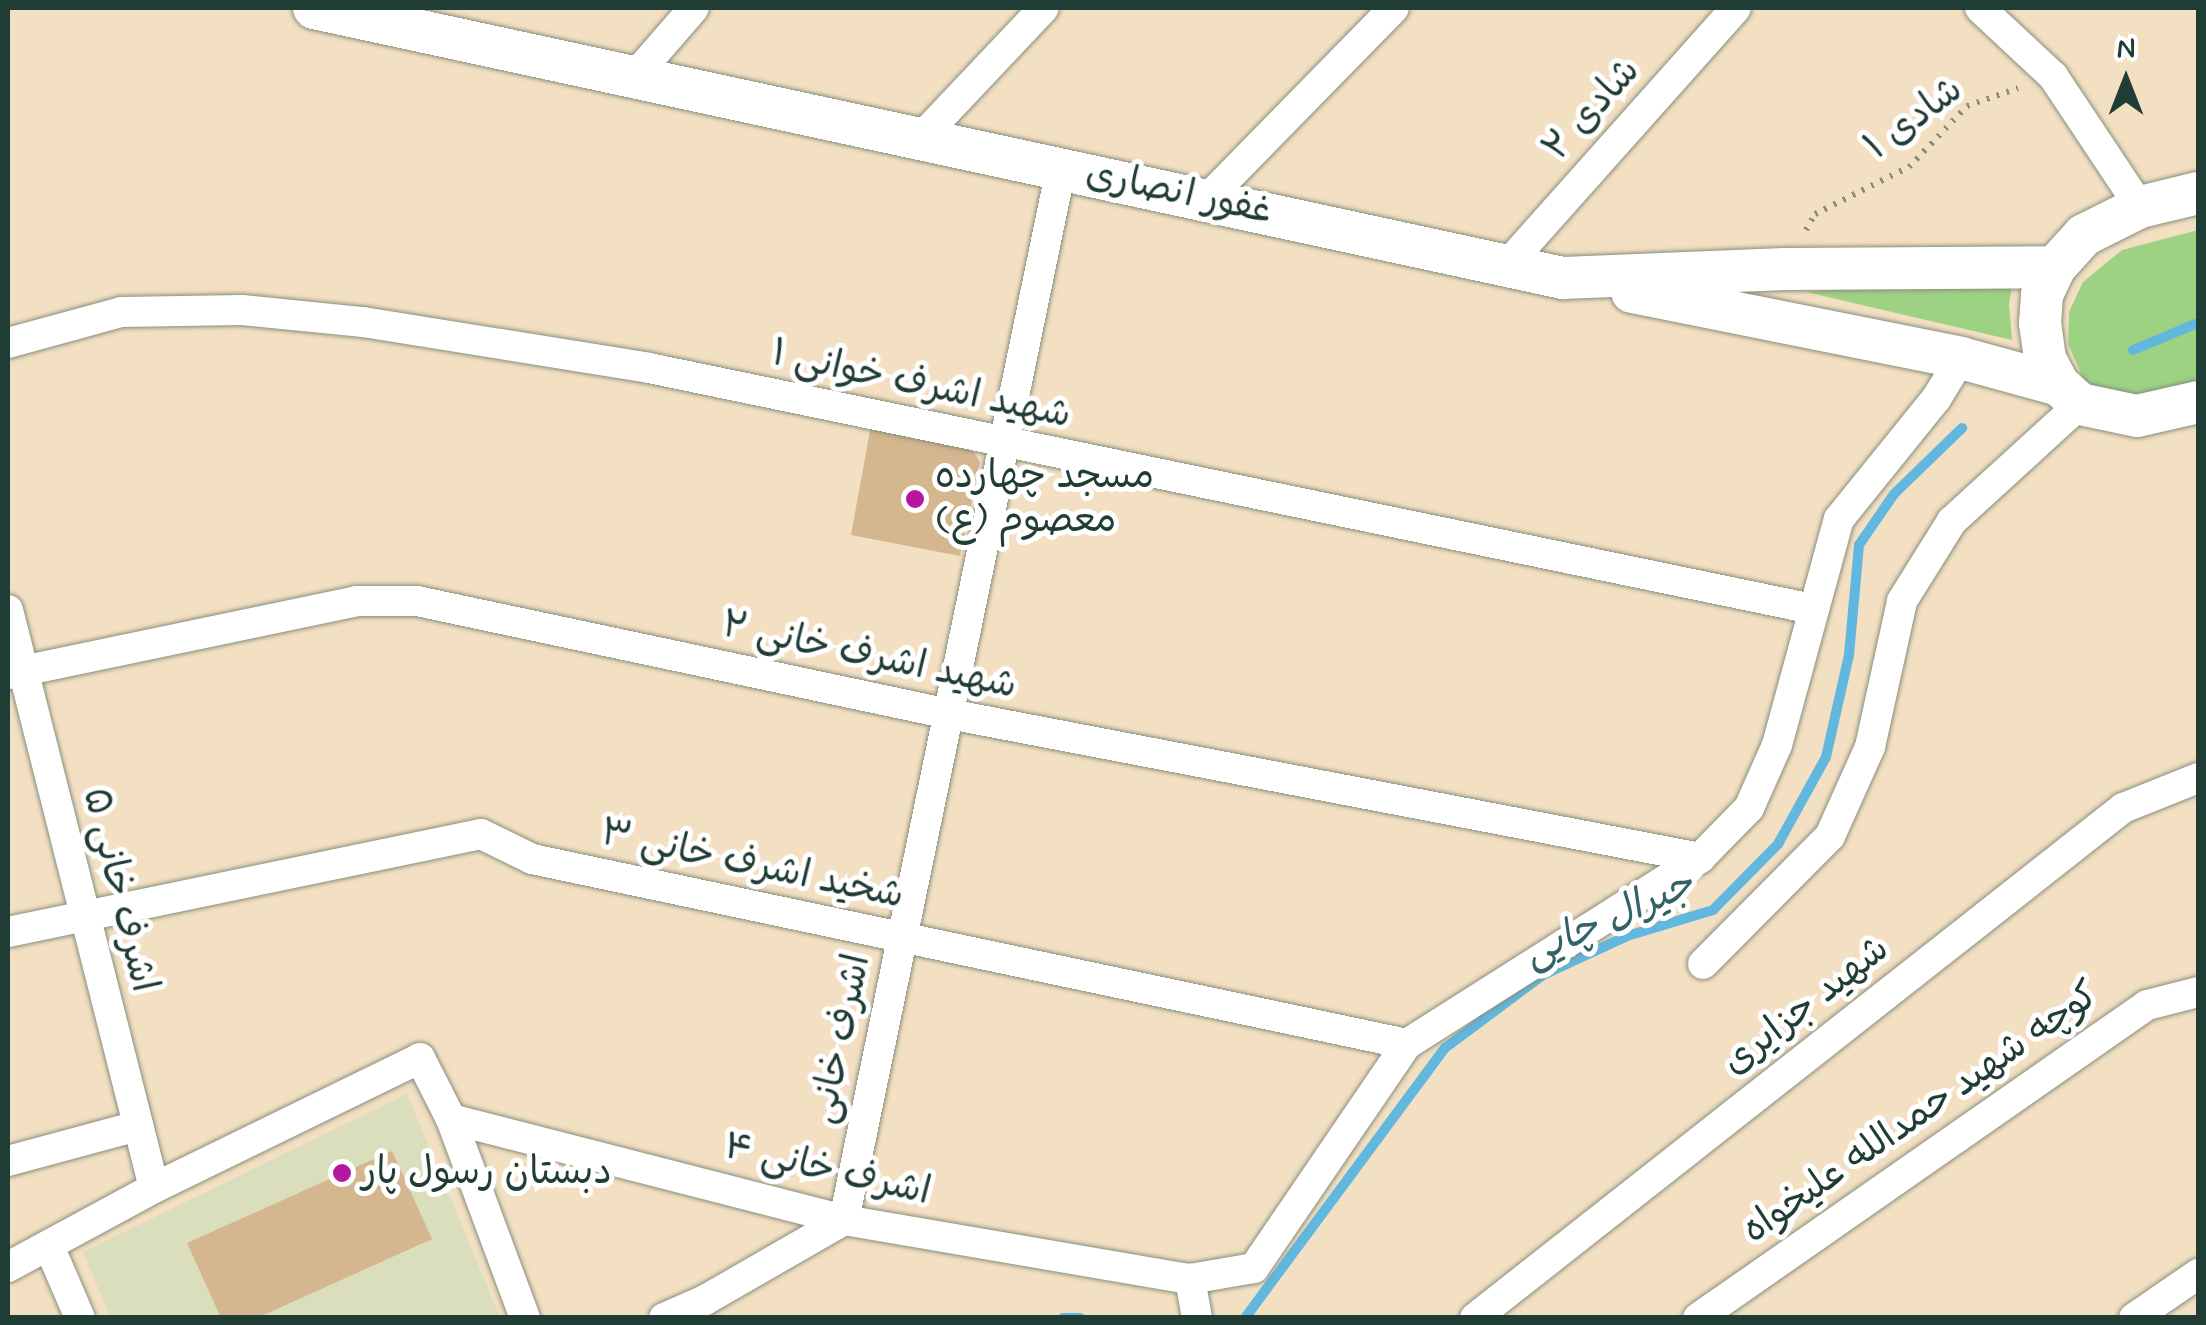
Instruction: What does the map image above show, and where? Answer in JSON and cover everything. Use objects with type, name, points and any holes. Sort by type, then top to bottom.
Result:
[{"type":"street","name":"غفور انصاری","points":[[314,8],[1563,278],[1785,269],[2054,267]]},
{"type":"street","points":[[634,77],[694,8]]},
{"type":"street","points":[[920,140],[1044,8]]},
{"type":"street","points":[[1207,199],[1394,8]]},
{"type":"street","name":"شادی ۲","points":[[1507,265],[1736,8]]},
{"type":"street","points":[[1980,8],[2053,76],[2140,207]]},
{"type":"street","name":"اشرف خانی","points":[[844,1220],[1062,168]]},
{"type":"street","points":[[2070,394],[2045,359],[2040,323],[2042,295],[2054,267],[2084,235],[2140,207],[2198,193]]},
{"type":"street","points":[[1563,278],[1961,358],[2137,416],[2198,402]]},
{"type":"street","name":"شهید اشرف خوانی ۱","points":[[8,344],[121,312],[242,310],[363,322],[649,368],[1813,609]]},
{"type":"street","points":[[1406,1044],[1700,858],[1750,808],[1777,744],[1840,519],[1936,399],[1961,358]]},
{"type":"street","points":[[1704,964],[1830,836],[1870,747],[1902,601],[1952,521],[2070,394]]},
{"type":"street","name":"شهید اشرف خانی ۲","points":[[15,672],[356,600],[417,601],[949,714],[1700,858]]},
{"type":"street","name":"اشرف خانی ۵","points":[[8,610],[15,672],[84,914],[154,1188]]},
{"type":"street","name":"شهید جزایری","points":[[1476,1318],[2124,808],[2198,778]]},
{"type":"street","name":"شخید اشرف خانی ۳","points":[[8,932],[481,834],[532,859],[1406,1044]]},
{"type":"street","name":"کوچه شهید حمدالله علیخواه","points":[[1698,1318],[2147,1005],[2198,992]]},
{"type":"street","name":"اشرف خانی ۴","points":[[451,1119],[844,1220],[1194,1301],[1254,1268],[1406,1044]]},
{"type":"street","points":[[8,1267],[154,1188],[420,1058],[451,1119],[524,1318]]},
{"type":"street","points":[[8,1162],[138,1126]]},
{"type":"street","points":[[664,1318],[705,1300],[844,1220]]},
{"type":"street","points":[[50,1246],[80,1318]]},
{"type":"street","points":[[2134,1318],[2198,1274]]},
{"type":"path","name":"شادی ۱","points":[[1785,269],[1815,214],[1909,167],[1967,106],[2053,76]]},
{"type":"shaded area","name":"دبستان رسول پار","points":[[407,1094],[500,1317],[110,1317],[83,1252]]},
{"type":"green space","points":[[2198,230],[2198,382],[2147,397],[2115,396],[2084,380],[2068,344],[2069,312],[2083,282],[2122,250]]},
{"type":"green space","points":[[2014,274],[2009,304],[2012,340],[1806,292]]},
{"type":"building","name":"مسجد چهارده معصوم (ع)","points":[[871,425],[970,446],[980,462],[960,556],[851,535]]},
{"type":"building","points":[[392,1151],[432,1239],[257,1318],[221,1318],[187,1243]]},
{"type":"waterway","name":"جیرال چایی","points":[[2133,350],[2198,323]]},
{"type":"waterway","name":"جیرال چایی","points":[[1245,1318],[1445,1048],[1543,975],[1627,936],[1713,910],[1778,844],[1826,757],[1849,655],[1859,545],[1894,494],[1962,428]]},
{"type":"waterway","name":"جیرال چایی","points":[[1063,1318],[1080,1318]]},
{"type":"place","name":"مسجد چهارده معصوم (ع)","points":[[915,499]]},
{"type":"place","name":"دبستان رسول پار","points":[[342,1173]]}]
